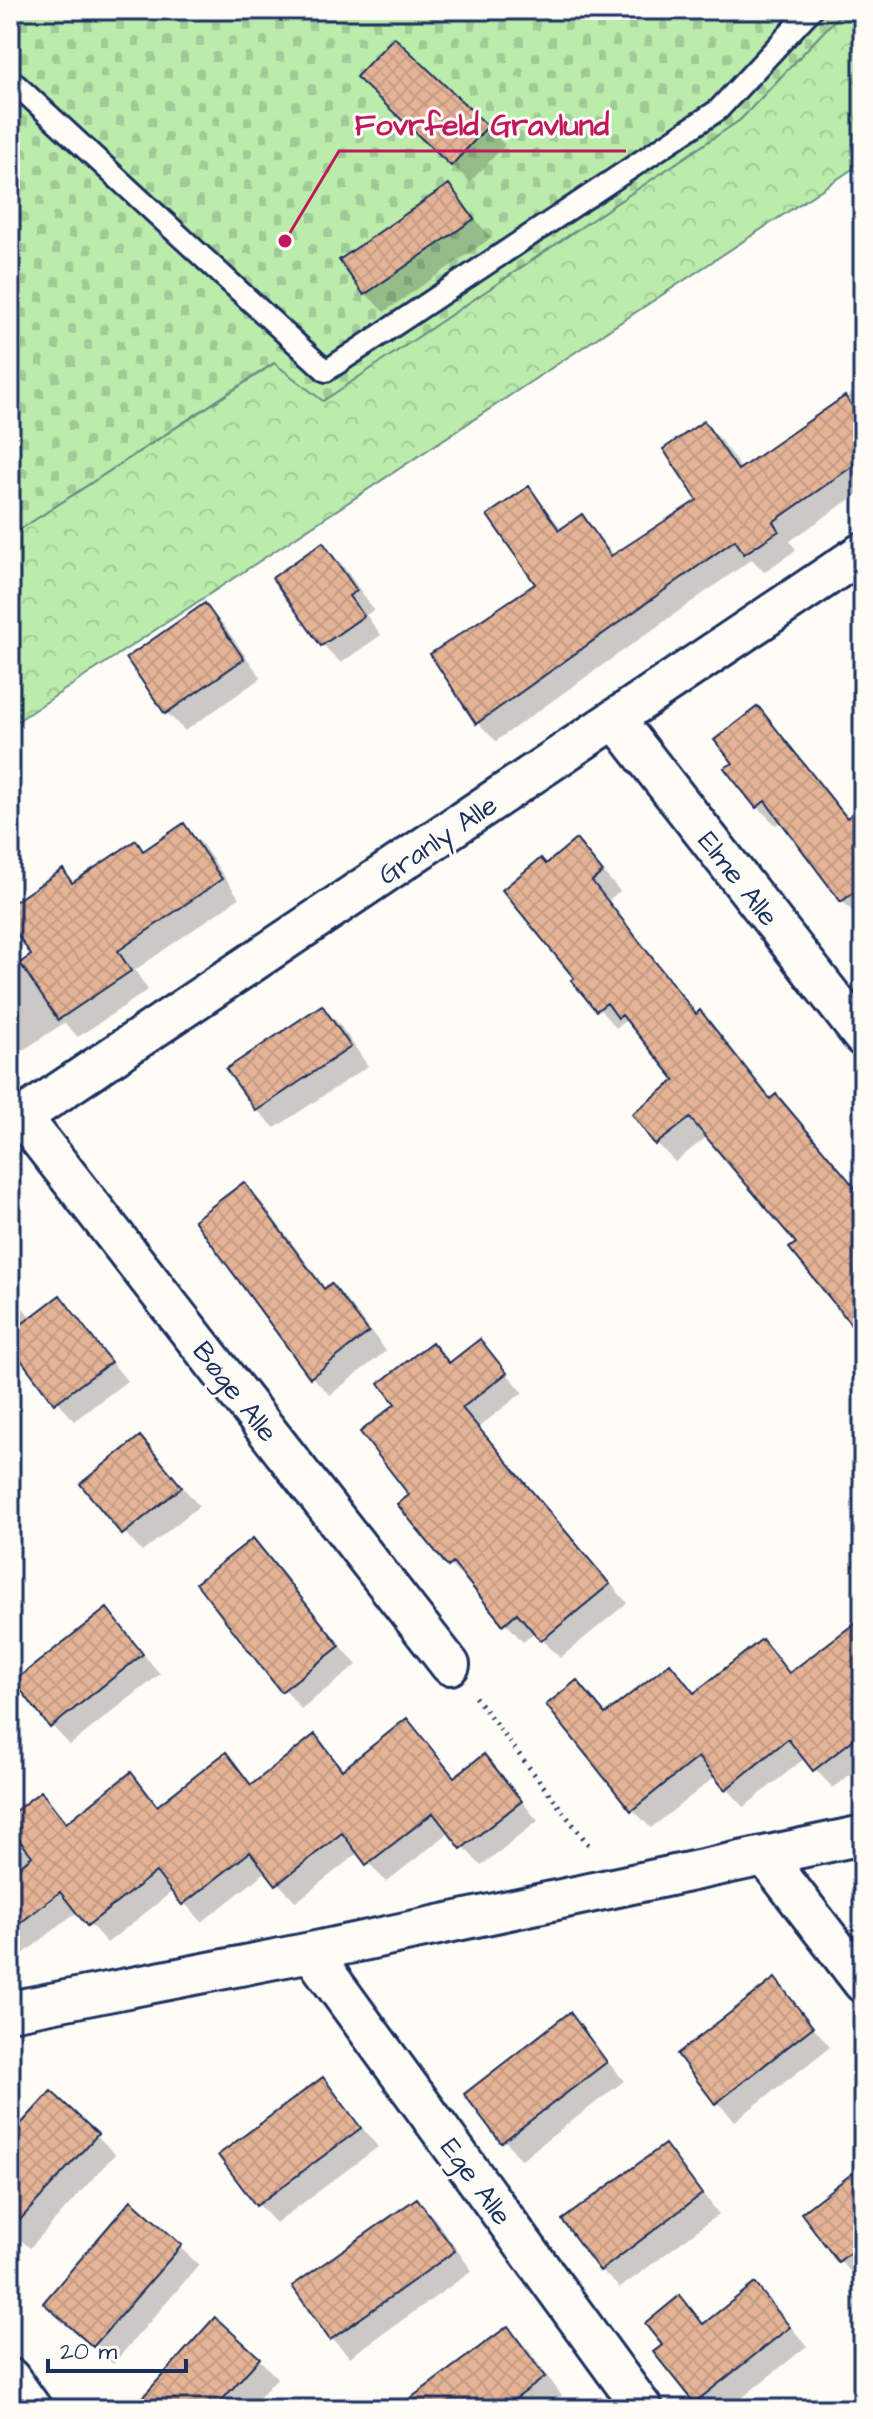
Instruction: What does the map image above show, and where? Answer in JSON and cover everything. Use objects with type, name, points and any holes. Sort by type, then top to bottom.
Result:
[{"type":"street","name":"Granly Alle","points":[[16,1121],[863,552]]},
{"type":"street","name":"Elme Alle","points":[[615,719],[863,1037]]},
{"type":"street","name":"Bøge Alle","points":[[16,1121],[450,1665]]},
{"type":"street","points":[[10,2011],[311,1952],[863,1835]]},
{"type":"street","points":[[765,1856],[863,1983]]},
{"type":"street","name":"Ege Alle","points":[[311,1952],[643,2409]]},
{"type":"street","points":[[10,2378],[32,2409]]},
{"type":"lane","points":[[10,79],[326,371],[718,110],[811,10]]},
{"type":"path","points":[[450,1665],[621,1887]]},
{"type":"green space","points":[[10,10],[844,10],[740,120],[323,401],[274,363],[10,536]]},
{"type":"green space","points":[[844,10],[863,10],[863,162],[10,726],[10,536],[275,363],[323,400],[740,120]]},
{"type":"building","points":[[394,37],[488,126],[451,166],[356,77]]},
{"type":"building","points":[[449,184],[474,219],[364,295],[339,260]]},
{"type":"building","points":[[845,396],[863,421],[863,459],[773,522],[779,531],[744,554],[735,540],[476,724],[430,654],[535,584],[487,515],[529,486],[559,530],[582,514],[611,556],[697,500],[663,449],[704,421],[738,470]]},
{"type":"building","points":[[323,542],[357,591],[349,596],[364,616],[321,646],[272,578]]},
{"type":"building","points":[[205,603],[244,659],[165,714],[126,658]]},
{"type":"building","points":[[758,706],[847,818],[863,805],[863,885],[841,902],[765,801],[756,808],[724,768],[733,763],[714,740]]},
{"type":"building","points":[[184,823],[222,879],[118,951],[131,971],[58,1020],[20,963],[31,955],[10,923],[10,905],[63,869],[72,883],[136,840],[143,851]]},
{"type":"building","points":[[576,839],[603,872],[592,881],[696,1014],[700,1010],[770,1099],[776,1094],[863,1197],[863,1339],[789,1248],[796,1243],[690,1118],[655,1145],[632,1114],[675,1080],[622,1015],[618,1018],[607,1003],[596,1011],[571,980],[574,978],[502,890],[541,858],[546,864]]},
{"type":"building","points":[[322,1005],[351,1047],[256,1111],[226,1069]]},
{"type":"building","points":[[244,1182],[324,1289],[331,1283],[369,1332],[310,1378],[194,1220]]},
{"type":"building","points":[[60,1295],[111,1362],[54,1404],[10,1345],[10,1333]]},
{"type":"building","points":[[480,1339],[507,1373],[462,1408],[610,1584],[541,1641],[517,1613],[503,1625],[453,1563],[448,1567],[397,1504],[409,1495],[360,1432],[395,1404],[379,1383],[432,1342],[449,1363]]},
{"type":"building","points":[[140,1436],[182,1487],[122,1535],[80,1484]]},
{"type":"building","points":[[253,1538],[340,1646],[281,1692],[196,1583]]},
{"type":"building","points":[[107,1608],[143,1654],[50,1728],[14,1681]]},
{"type":"building","points":[[863,1617],[863,1732],[813,1771],[788,1739],[725,1790],[698,1757],[631,1811],[546,1705],[577,1680],[605,1714],[670,1663],[694,1693],[762,1639],[789,1673]]},
{"type":"building","points":[[407,1718],[454,1777],[484,1754],[522,1801],[461,1849],[433,1813],[366,1865],[342,1833],[276,1885],[250,1852],[182,1905],[156,1872],[87,1926],[60,1892],[10,1931],[10,1874],[32,1856],[10,1828],[10,1815],[41,1791],[66,1823],[131,1772],[157,1806],[226,1752],[251,1785],[315,1734],[342,1770]]},
{"type":"building","points":[[775,1978],[813,2027],[715,2104],[677,2054]]},
{"type":"building","points":[[570,2012],[607,2062],[501,2143],[464,2094]]},
{"type":"building","points":[[323,2077],[361,2128],[256,2206],[218,2155]]},
{"type":"building","points":[[51,2091],[98,2134],[10,2231],[10,2136]]},
{"type":"building","points":[[665,2144],[702,2194],[600,2271],[562,2220]]},
{"type":"building","points":[[863,2165],[863,2243],[838,2262],[801,2213]]},
{"type":"building","points":[[417,2198],[455,2251],[330,2340],[292,2286]]},
{"type":"building","points":[[131,2200],[182,2245],[93,2347],[43,2303]]},
{"type":"building","points":[[755,2283],[790,2327],[694,2403],[653,2352],[662,2345],[645,2324],[680,2295],[703,2324]]},
{"type":"building","points":[[215,2317],[260,2358],[214,2409],[132,2409]]},
{"type":"building","points":[[508,2326],[545,2377],[502,2409],[396,2409]]},
{"type":"place","name":"Fovrfeld Gravlund","points":[[285,241]]}]
